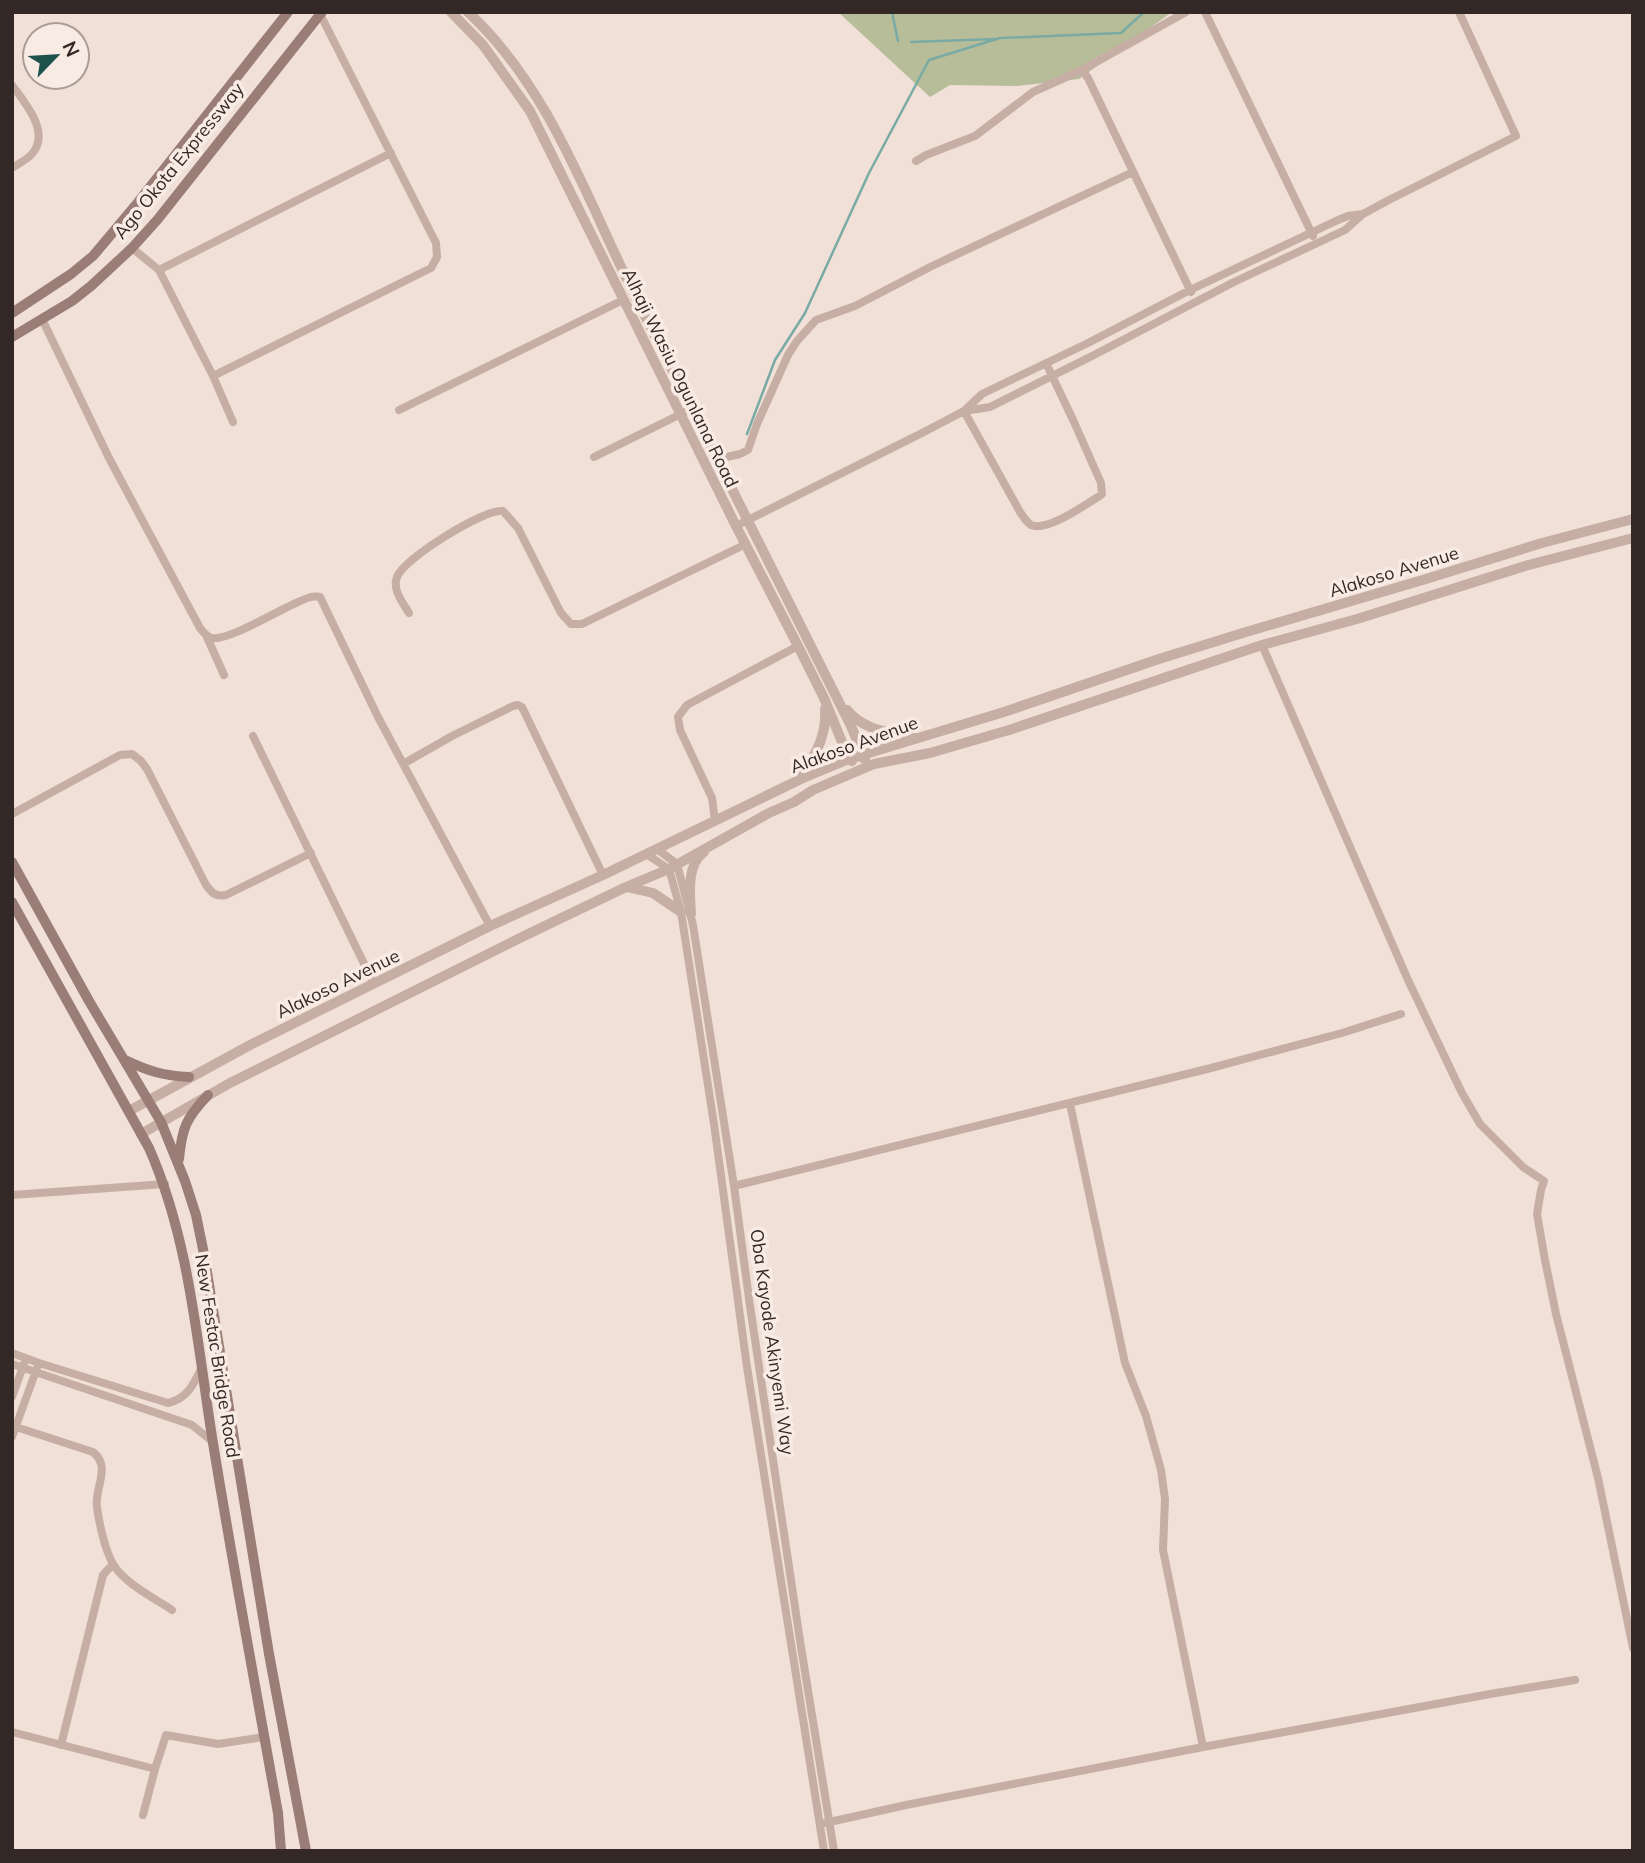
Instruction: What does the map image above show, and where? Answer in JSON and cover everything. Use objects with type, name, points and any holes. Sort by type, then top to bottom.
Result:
[{"type":"main road","name":"Ago Okota Expressway","points":[[12,313],[93,256],[288,12]]},
{"type":"main road","name":"Ago Okota Expressway","points":[[12,337],[72,301],[132,248],[166,210],[321,13]]},
{"type":"main road","points":[[14,868],[161,1122],[196,1215],[269,1654],[306,1851]]},
{"type":"main road","name":"New Festac Bridge Road","points":[[12,902],[149,1148],[164,1184],[182,1246],[213,1442],[278,1813],[281,1851]]},
{"type":"main road","points":[[123,1059],[147,1071],[189,1077]]},
{"type":"main road","points":[[178,1162],[181,1136],[191,1114],[208,1096]]},
{"type":"main road","points":[[269,1654],[265,1670],[299,1851]]},
{"type":"main road","points":[[251,1656],[259,1671],[284,1818],[287,1851]]},
{"type":"street","name":"Alhaji Wasiu Ogunlana Road","points":[[451,12],[483,45],[530,111],[854,757]]},
{"type":"street","name":"Alhaji Wasiu Ogunlana Road","points":[[468,12],[524,78],[556,132],[856,738],[854,757]]},
{"type":"street","points":[[916,161],[975,136],[1034,92],[1082,70],[1186,12]]},
{"type":"street","points":[[1205,12],[1317,244]]},
{"type":"street","points":[[964,411],[990,407],[1234,282],[1345,230],[1363,214],[1516,136],[1459,12]]},
{"type":"street","points":[[213,376],[431,268],[437,257],[436,243],[321,13]]},
{"type":"street","points":[[1082,70],[1196,301]]},
{"type":"street","points":[[12,85],[37,123],[39,137],[31,155],[12,168]]},
{"type":"street","points":[[159,270],[391,153]]},
{"type":"street","points":[[718,459],[748,450],[788,355],[816,320],[855,306],[932,266],[1133,172]]},
{"type":"street","points":[[736,526],[964,411],[982,394],[1190,290],[1348,216],[1363,214]]},
{"type":"street","points":[[132,248],[159,270],[213,376],[233,422]]},
{"type":"street","points":[[398,410],[623,300]]},
{"type":"street","points":[[42,319],[109,458],[206,635],[224,675]]},
{"type":"street","points":[[964,411],[1026,521],[1032,526],[1052,523],[1098,498],[1102,494],[1101,483],[1046,363]]},
{"type":"street","points":[[594,457],[693,408]]},
{"type":"street","points":[[408,613],[396,592],[397,576],[404,567],[432,545],[497,510],[503,511],[517,528],[561,613],[571,624],[582,624],[746,544]]},
{"type":"street","name":"Alakoso Avenue","points":[[129,1111],[254,1043],[490,926],[603,875],[801,779],[854,757],[1004,712],[1246,632],[1516,550],[1633,519]]},
{"type":"street","name":"Alakoso Avenue","points":[[141,1134],[274,1061],[626,887],[673,867],[813,790],[874,764],[1009,730],[1262,645],[1357,619],[1535,563],[1633,538]]},
{"type":"street","points":[[206,635],[213,638],[230,635],[277,611],[313,596],[320,597],[403,764],[490,926]]},
{"type":"street","points":[[1262,645],[1397,956],[1461,1093],[1480,1124],[1523,1167],[1544,1181],[1537,1214],[1545,1260],[1598,1478],[1633,1648]]},
{"type":"street","points":[[715,821],[712,798],[680,730],[678,717],[687,705],[798,646]]},
{"type":"street","points":[[801,779],[824,735],[824,698]]},
{"type":"street","points":[[837,699],[852,717],[868,727],[915,739]]},
{"type":"street","points":[[403,764],[513,706],[522,707],[603,875]]},
{"type":"street","points":[[253,736],[374,984]]},
{"type":"street","points":[[12,814],[120,755],[132,754],[147,769],[213,894],[226,895],[310,853]]},
{"type":"street","points":[[854,757],[874,764]]},
{"type":"street","points":[[854,757],[863,769]]},
{"type":"street","points":[[626,887],[653,893],[686,913],[690,882],[698,856],[729,834]]},
{"type":"street","points":[[657,849],[673,867]]},
{"type":"street","points":[[646,854],[673,867]]},
{"type":"street","name":"Oba Kayode Akinyemi Way","points":[[673,867],[686,913],[734,1186],[801,1647],[834,1851]]},
{"type":"street","name":"Oba Kayode Akinyemi Way","points":[[686,913],[747,1367],[824,1851]]},
{"type":"street","points":[[734,1186],[1274,1052],[1401,1014]]},
{"type":"street","points":[[1070,1104],[1122,1350],[1146,1416],[1161,1470],[1166,1499],[1163,1550],[1203,1747]]},
{"type":"street","points":[[12,1195],[164,1184]]},
{"type":"street","points":[[12,1353],[26,1358],[37,1367],[192,1425],[213,1442]]},
{"type":"street","points":[[12,1396],[26,1358]]},
{"type":"street","points":[[12,1363],[22,1367],[37,1367],[168,1403],[178,1401],[188,1392],[202,1367]]},
{"type":"street","points":[[12,1437],[37,1367]]},
{"type":"street","points":[[16,1427],[93,1452],[100,1458],[103,1466],[96,1505],[113,1564],[132,1583],[172,1610]]},
{"type":"street","points":[[61,1745],[103,1574],[113,1564]]},
{"type":"street","points":[[820,1824],[1203,1747],[1575,1680]]},
{"type":"street","points":[[12,1732],[155,1769]]},
{"type":"street","points":[[143,1815],[166,1735],[218,1744],[264,1737]]},
{"type":"green space","points":[[838,12],[1172,12],[1079,79],[1017,86],[950,85],[930,97]]},
{"type":"waterway","points":[[892,12],[898,41]]},
{"type":"waterway","points":[[1002,38],[1121,33],[1144,12]]},
{"type":"waterway","points":[[747,434],[775,360],[805,313],[869,173],[929,60],[1000,38]]},
{"type":"waterway","points":[[911,42],[995,39]]}]
